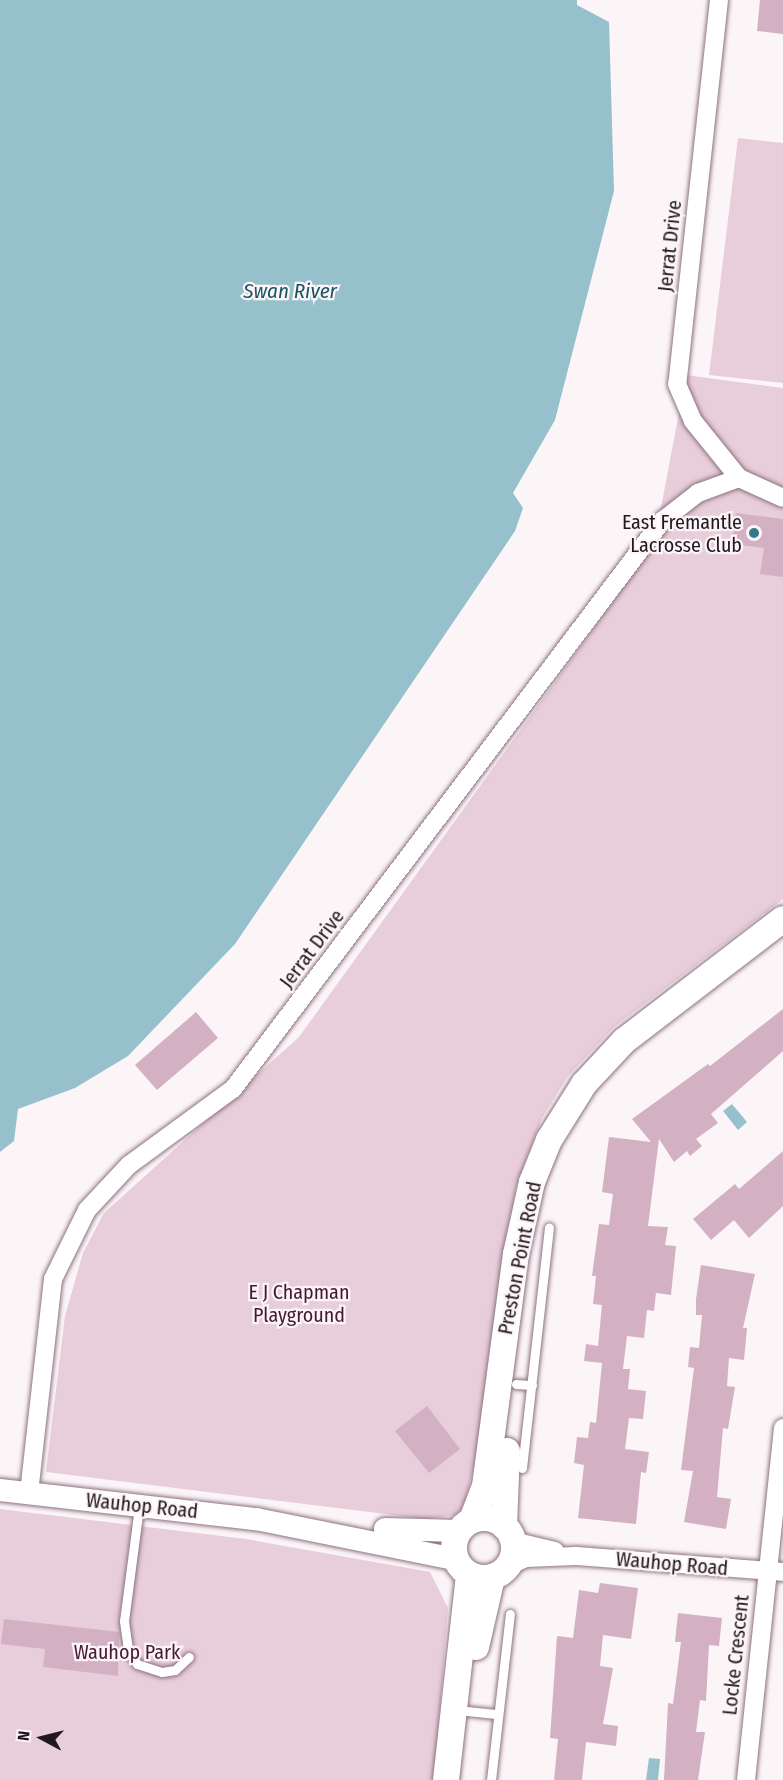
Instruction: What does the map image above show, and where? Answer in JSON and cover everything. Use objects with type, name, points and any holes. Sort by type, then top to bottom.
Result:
[{"type":"main road","name":"Preston Point Road","points":[[783,919],[624,1041],[584,1084],[549,1140],[532,1182],[516,1254],[485,1486],[466,1526],[454,1542],[481,1569],[508,1533],[503,1484],[524,1385],[540,1217],[558,1158],[592,1097],[635,1051],[783,935]]},
{"type":"main road","points":[[466,1526],[492,1519],[508,1533]]},
{"type":"main road","points":[[460,1780],[478,1633],[481,1569]]},
{"type":"main road","points":[[446,1780],[481,1569]]},
{"type":"street","name":"Jerrat Drive","points":[[719,0],[677,384],[693,421],[739,478],[783,498]]},
{"type":"street","name":"Jerrat Drive","points":[[29,1493],[53,1279],[87,1210],[129,1165],[233,1089],[662,521],[698,493],[739,478]]},
{"type":"street","name":"Locke Crescent","points":[[746,1780],[776,1572],[783,1428]]},
{"type":"street","name":"Wauhop Road","points":[[0,1490],[256,1519],[481,1569],[526,1558],[576,1556],[776,1572]]},
{"type":"street","name":"Wauhop Road","points":[[256,1519],[327,1520],[406,1532],[466,1526]]},
{"type":"street","name":"Wauhop Road","points":[[508,1533],[576,1556]]},
{"type":"lane","points":[[522,1468],[524,1385],[549,1227]]},
{"type":"lane","points":[[139,1505],[124,1621],[128,1651],[137,1664],[162,1672],[175,1670],[189,1657]]},
{"type":"lane","points":[[491,1780],[510,1614]]},
{"type":"lane","points":[[467,1711],[498,1714]]},
{"type":"green space","points":[[738,138],[783,143],[783,383],[709,375]]},
{"type":"green space","name":"E J Chapman Playground","points":[[686,375],[783,388],[783,899],[614,1027],[568,1076],[542,1118],[516,1187],[477,1455],[464,1506],[455,1515],[426,1519],[46,1472],[65,1316],[83,1253],[104,1213],[299,1037],[654,545]]},
{"type":"green space","name":"Wauhop Park","points":[[0,1509],[246,1539],[430,1572],[448,1608],[434,1780],[0,1780]]},
{"type":"water","name":"Swan River","points":[[0,0],[577,0],[577,5],[609,22],[614,191],[555,420],[513,493],[523,508],[515,531],[235,944],[128,1056],[75,1088],[18,1109],[14,1141],[0,1152]]},
{"type":"water","points":[[732,1104],[747,1122],[738,1130],[723,1111]]},
{"type":"water","points":[[649,1758],[660,1759],[658,1780],[646,1780]]},
{"type":"building","points":[[760,0],[783,0],[783,34],[757,31]]},
{"type":"building","points":[[736,513],[783,519],[783,577],[760,574],[764,548],[732,544]]},
{"type":"building","points":[[783,1009],[783,1051],[711,1114],[718,1123],[696,1139],[702,1146],[690,1156],[687,1151],[674,1162],[659,1139],[648,1226],[668,1227],[665,1245],[676,1246],[671,1295],[656,1293],[654,1311],[647,1310],[644,1338],[627,1336],[623,1369],[630,1369],[628,1389],[646,1391],[643,1419],[629,1418],[625,1449],[649,1452],[646,1473],[641,1472],[636,1524],[578,1518],[584,1465],[574,1463],[577,1437],[588,1438],[590,1422],[596,1423],[602,1363],[584,1361],[586,1344],[598,1346],[602,1305],[593,1304],[596,1276],[592,1276],[599,1224],[609,1225],[613,1194],[602,1192],[609,1137],[651,1142],[632,1119],[708,1064],[710,1066]]},
{"type":"building","points":[[196,1012],[218,1038],[157,1090],[135,1065]]},
{"type":"building","points":[[783,1151],[783,1206],[749,1238],[734,1220],[711,1240],[693,1219],[735,1184],[739,1189]]},
{"type":"building","points":[[701,1265],[755,1274],[743,1328],[747,1328],[744,1360],[729,1358],[727,1386],[735,1387],[728,1429],[723,1428],[717,1497],[731,1499],[726,1529],[684,1522],[693,1471],[681,1470],[694,1368],[688,1367],[690,1347],[699,1348],[702,1315],[696,1315],[696,1299]]},
{"type":"building","points":[[427,1406],[460,1449],[429,1473],[395,1431]]},
{"type":"building","points":[[600,1583],[638,1588],[631,1639],[603,1635],[600,1666],[613,1668],[603,1724],[618,1726],[616,1746],[586,1742],[582,1780],[554,1780],[558,1739],[550,1738],[557,1636],[573,1638],[579,1590],[598,1593]]},
{"type":"building","points":[[678,1613],[722,1618],[719,1646],[709,1645],[706,1701],[700,1700],[696,1732],[705,1732],[698,1780],[664,1780],[668,1703],[673,1704],[681,1642],[675,1642]]},
{"type":"building","points":[[4,1619],[119,1632],[118,1676],[43,1667],[45,1649],[1,1644]]},
{"type":"place","name":"East Fremantle Lacrosse Club","points":[[754,533]]}]
